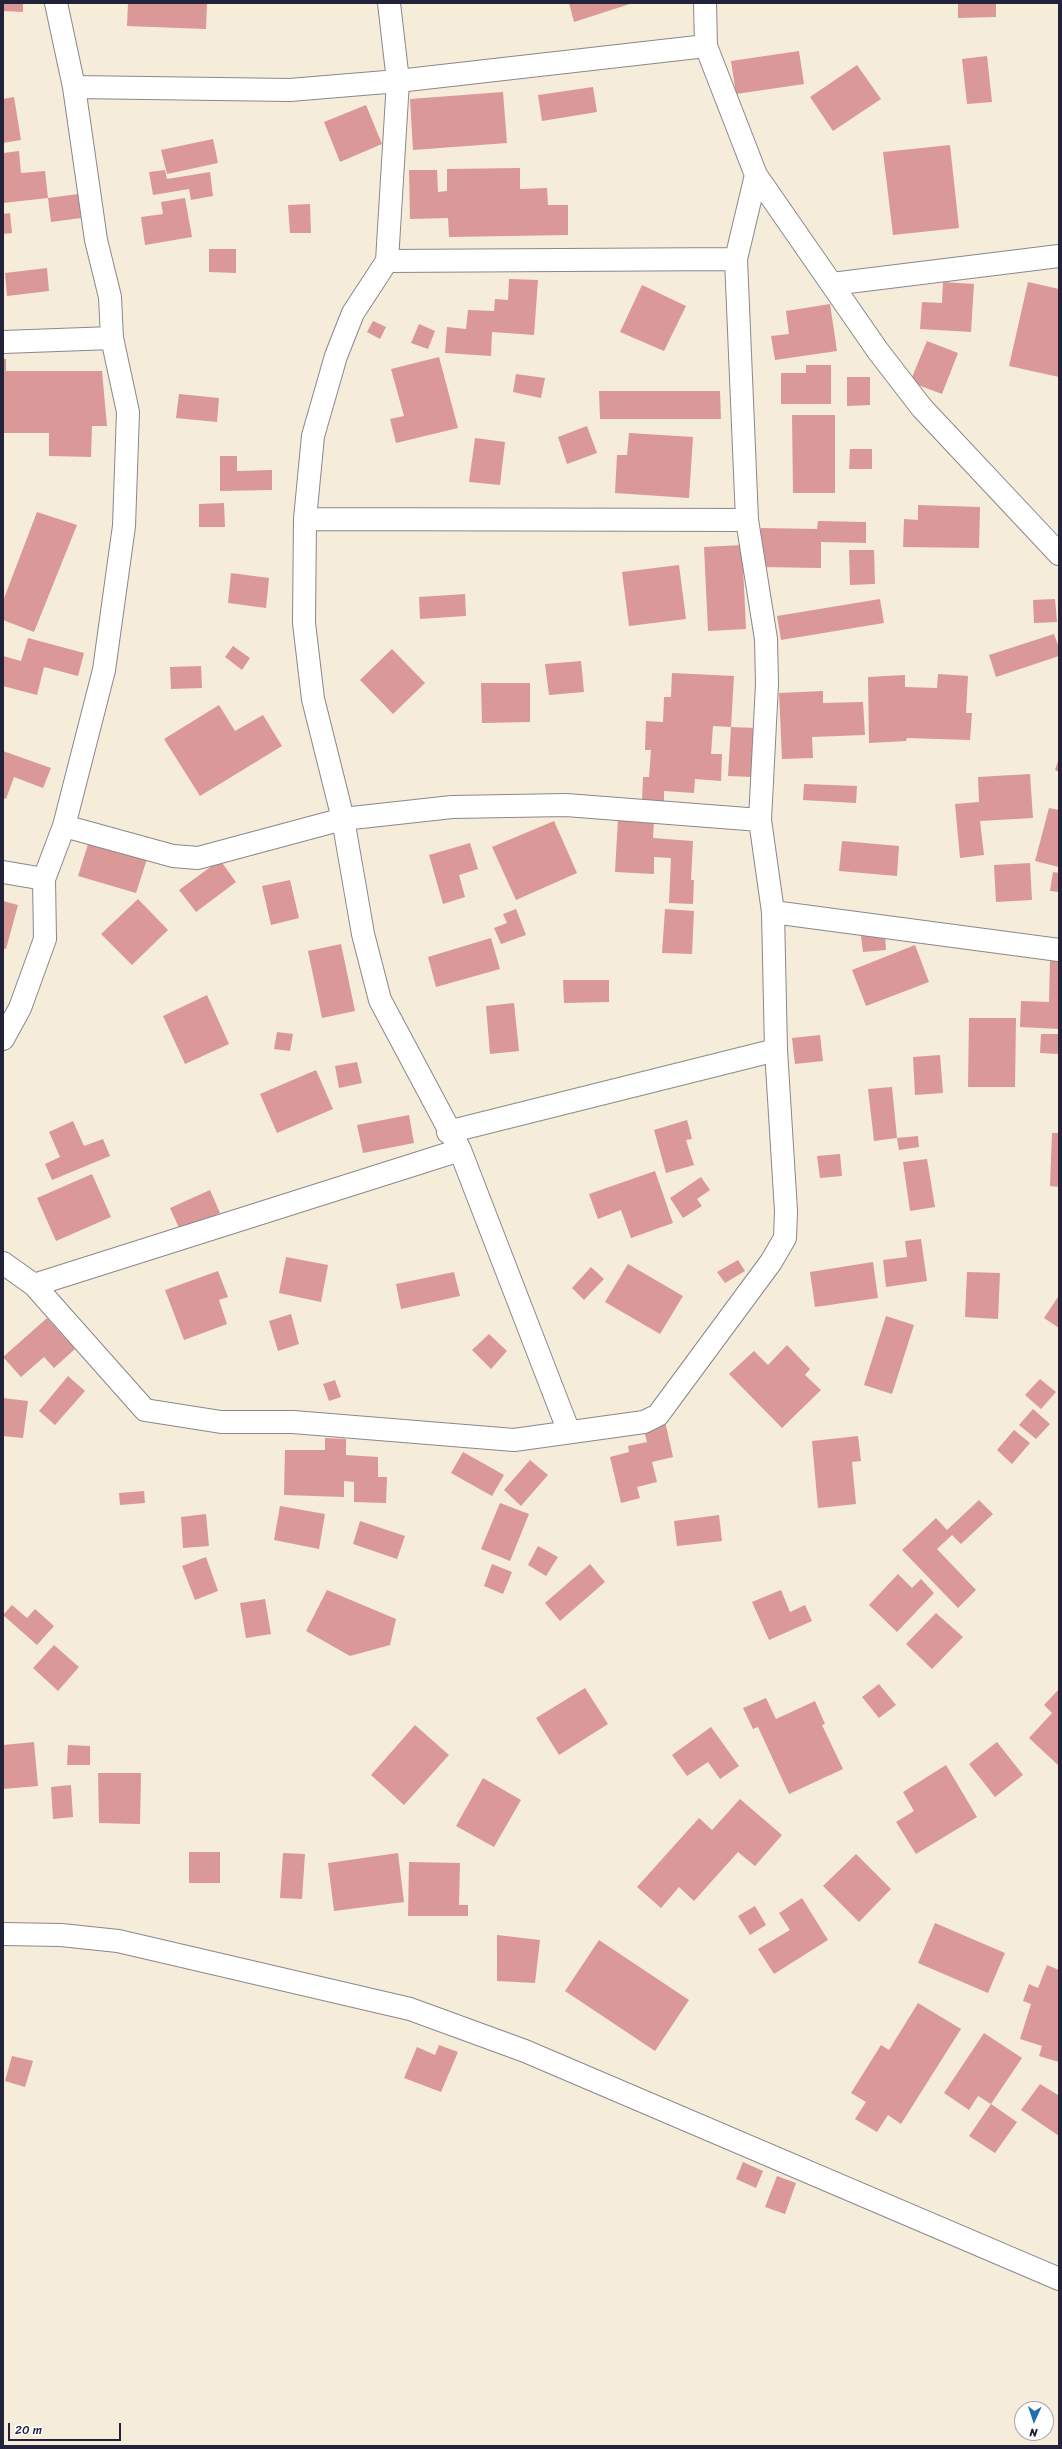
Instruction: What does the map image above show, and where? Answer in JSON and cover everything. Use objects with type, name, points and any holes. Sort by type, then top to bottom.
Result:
[{"type":"street","points":[[3,1040],[20,1008],[45,939],[44,878],[64,826],[104,670],[124,526],[128,412],[112,338],[110,297],[96,240],[74,87],[56,3]]},
{"type":"street","points":[[389,3],[398,81],[387,260],[353,313],[336,356],[313,436],[305,519],[304,623],[313,699],[343,819],[363,934],[380,1000],[448,1132],[460,1150],[569,1432]]},
{"type":"street","points":[[705,3],[706,46],[756,175],[878,351],[922,408],[1059,554]]},
{"type":"street","points":[[74,87],[290,90],[398,81],[706,46]]},
{"type":"street","points":[[3,1263],[34,1285],[145,1410],[221,1422],[308,1423],[514,1440],[644,1422],[658,1414],[771,1262],[785,1238],[786,1211],[776,1050],[772,912],[760,820],[767,684],[766,639],[747,520],[736,259],[756,175]]},
{"type":"street","points":[[832,284],[1059,256]]},
{"type":"street","points":[[387,260],[736,259]]},
{"type":"street","points":[[3,342],[112,338]]},
{"type":"street","points":[[305,519],[747,520]]},
{"type":"street","points":[[64,826],[173,856],[198,858],[343,819],[452,806],[566,805],[760,820]]},
{"type":"street","points":[[3,872],[44,878]]},
{"type":"street","points":[[772,912],[1059,950]]},
{"type":"street","points":[[448,1132],[776,1050]]},
{"type":"street","points":[[34,1285],[460,1150]]},
{"type":"street","points":[[3,1934],[61,1935],[118,1941],[410,2009],[525,2051],[1059,2279]]},
{"type":"building","points":[[3,3],[23,3],[23,12],[3,11]]},
{"type":"building","points":[[128,3],[207,3],[206,29],[127,26]]},
{"type":"building","points":[[569,3],[633,3],[574,22]]},
{"type":"building","points":[[958,3],[996,3],[996,17],[958,18]]},
{"type":"building","points":[[799,51],[804,84],[736,94],[731,61]]},
{"type":"building","points":[[987,56],[992,102],[967,104],[962,59]]},
{"type":"building","points":[[857,65],[881,99],[833,131],[810,97]]},
{"type":"building","points":[[593,87],[597,112],[542,121],[538,95]]},
{"type":"building","points":[[503,92],[507,143],[413,150],[410,99]]},
{"type":"building","points":[[14,97],[21,140],[3,143],[3,99]]},
{"type":"building","points":[[366,105],[382,144],[340,162],[324,122]]},
{"type":"building","points":[[213,139],[218,163],[167,174],[161,150]]},
{"type":"building","points":[[950,145],[959,228],[893,235],[883,152]]},
{"type":"building","points":[[19,151],[21,173],[45,171],[48,198],[3,203],[3,153]]},
{"type":"building","points":[[520,168],[520,189],[547,188],[548,205],[568,205],[568,235],[449,237],[448,218],[410,219],[409,170],[437,170],[438,192],[447,191],[447,169]]},
{"type":"building","points":[[165,170],[167,179],[210,172],[213,196],[191,200],[189,189],[153,195],[149,172]]},
{"type":"building","points":[[78,194],[81,218],[51,222],[48,198]]},
{"type":"building","points":[[185,198],[192,237],[145,245],[141,217],[163,214],[161,202]]},
{"type":"building","points":[[310,204],[311,233],[290,233],[288,205]]},
{"type":"building","points":[[10,213],[12,233],[3,234],[3,214]]},
{"type":"building","points":[[209,249],[236,249],[236,273],[209,272]]},
{"type":"building","points":[[47,268],[49,291],[7,296],[5,273]]},
{"type":"building","points":[[509,279],[538,280],[534,335],[492,332],[491,356],[445,353],[447,327],[466,329],[468,310],[494,311],[495,299],[508,300]]},
{"type":"building","points":[[943,282],[974,284],[971,332],[920,329],[922,302],[942,303]]},
{"type":"building","points":[[1028,282],[1059,289],[1059,377],[1009,366]]},
{"type":"building","points":[[642,285],[686,306],[664,351],[620,332]]},
{"type":"building","points":[[830,304],[837,351],[775,360],[771,336],[789,334],[786,311]]},
{"type":"building","points":[[373,321],[386,327],[380,339],[367,332]]},
{"type":"building","points":[[419,324],[435,331],[428,349],[411,343]]},
{"type":"building","points":[[927,341],[958,353],[942,394],[910,382]]},
{"type":"building","points":[[439,357],[458,428],[396,443],[390,419],[404,416],[391,369]]},
{"type":"building","points":[[3,359],[6,359],[6,371],[102,371],[107,426],[92,426],[91,457],[49,456],[49,433],[3,433]]},
{"type":"building","points":[[806,365],[831,365],[831,404],[781,404],[781,373],[806,373]]},
{"type":"building","points":[[516,374],[545,378],[541,398],[513,392]]},
{"type":"building","points":[[847,377],[870,377],[870,405],[847,406]]},
{"type":"building","points":[[599,391],[720,391],[721,419],[600,419]]},
{"type":"building","points":[[179,394],[219,398],[217,422],[176,418]]},
{"type":"building","points":[[792,415],[835,415],[835,493],[793,493]]},
{"type":"building","points":[[587,426],[597,453],[567,464],[558,437]]},
{"type":"building","points":[[629,433],[693,437],[689,498],[615,493],[617,455],[627,455]]},
{"type":"building","points":[[475,438],[505,442],[500,485],[469,482]]},
{"type":"building","points":[[850,449],[872,449],[872,469],[849,469]]},
{"type":"building","points":[[220,456],[237,456],[237,471],[272,470],[272,490],[220,491]]},
{"type":"building","points":[[224,503],[225,527],[199,527],[199,504]]},
{"type":"building","points":[[918,505],[980,507],[979,548],[903,547],[904,519],[918,520]]},
{"type":"building","points":[[37,512],[77,525],[34,632],[3,620],[3,601]]},
{"type":"building","points":[[818,521],[866,522],[866,543],[821,542],[821,568],[761,567],[761,528],[817,529]]},
{"type":"building","points":[[742,545],[746,629],[708,631],[704,547]]},
{"type":"building","points":[[849,550],[874,550],[875,584],[850,585]]},
{"type":"building","points":[[679,565],[686,619],[629,626],[622,572]]},
{"type":"building","points":[[231,573],[269,578],[266,608],[228,603]]},
{"type":"building","points":[[465,594],[466,616],[420,619],[419,597]]},
{"type":"building","points":[[880,599],[884,623],[781,640],[777,616]]},
{"type":"building","points":[[1055,599],[1057,622],[1034,623],[1033,600]]},
{"type":"building","points":[[1054,634],[1059,648],[1059,656],[996,677],[989,655]]},
{"type":"building","points":[[28,638],[84,653],[78,676],[44,667],[37,695],[3,686],[3,656],[21,661]]},
{"type":"building","points":[[233,646],[250,658],[242,670],[225,657]]},
{"type":"building","points":[[392,649],[425,683],[393,714],[360,680]]},
{"type":"building","points":[[581,661],[584,692],[549,695],[545,664]]},
{"type":"building","points":[[201,666],[202,688],[171,689],[170,667]]},
{"type":"building","points":[[672,673],[734,676],[731,727],[713,726],[711,754],[722,754],[721,781],[695,779],[694,793],[664,791],[664,803],[642,801],[643,777],[649,777],[651,750],[645,750],[646,721],[663,722],[664,697],[671,697]]},
{"type":"building","points":[[938,674],[968,676],[966,713],[972,713],[970,740],[907,738],[906,741],[869,743],[868,677],[905,675],[905,687],[937,688]]},
{"type":"building","points":[[481,683],[530,683],[530,722],[482,723]]},
{"type":"building","points":[[823,691],[823,703],[863,702],[865,735],[812,737],[813,758],[782,759],[779,693]]},
{"type":"building","points":[[219,705],[235,731],[263,715],[282,746],[200,796],[164,739]]},
{"type":"building","points":[[731,727],[756,728],[753,777],[728,776]]},
{"type":"building","points":[[3,751],[51,768],[43,788],[14,777],[6,799],[3,798]]},
{"type":"building","points":[[1059,758],[1059,772],[1055,770]]},
{"type":"building","points":[[1030,774],[1033,818],[980,821],[984,855],[960,858],[955,804],[979,802],[978,777]]},
{"type":"building","points":[[804,784],[857,786],[856,803],[803,800]]},
{"type":"building","points":[[1049,808],[1059,810],[1059,867],[1035,861]]},
{"type":"building","points":[[618,818],[654,820],[653,838],[693,841],[691,880],[694,880],[693,904],[669,903],[671,858],[654,857],[654,874],[615,872]]},
{"type":"building","points":[[554,821],[577,873],[516,900],[492,847]]},
{"type":"building","points":[[89,841],[147,859],[136,893],[78,876]]},
{"type":"building","points":[[842,841],[899,846],[897,876],[839,871]]},
{"type":"building","points":[[470,843],[478,869],[459,875],[465,897],[443,904],[429,855]]},
{"type":"building","points":[[220,860],[236,882],[196,912],[179,890]]},
{"type":"building","points":[[1030,863],[1032,900],[996,902],[994,865]]},
{"type":"building","points":[[1053,872],[1059,873],[1059,892],[1050,891]]},
{"type":"building","points":[[290,880],[299,918],[271,925],[262,886]]},
{"type":"building","points":[[138,899],[168,930],[132,965],[101,934]]},
{"type":"building","points":[[3,901],[18,905],[6,949],[3,949]]},
{"type":"building","points":[[516,909],[526,935],[501,944],[494,928],[507,923],[503,914]]},
{"type":"building","points":[[665,909],[694,911],[692,954],[662,953]]},
{"type":"building","points":[[885,935],[886,950],[863,952],[861,936]]},
{"type":"building","points":[[491,938],[500,969],[436,987],[428,957]]},
{"type":"building","points":[[341,944],[355,1011],[322,1018],[308,951]]},
{"type":"building","points":[[915,945],[929,982],[866,1006],[852,970]]},
{"type":"building","points":[[1050,961],[1059,961],[1059,1029],[1020,1027],[1021,1001],[1049,1002]]},
{"type":"building","points":[[563,980],[609,980],[609,1002],[564,1003]]},
{"type":"building","points":[[207,995],[229,1044],[185,1064],[163,1016]]},
{"type":"building","points":[[514,1003],[519,1051],[490,1054],[486,1006]]},
{"type":"building","points":[[969,1018],[1016,1018],[1015,1087],[968,1087]]},
{"type":"building","points":[[277,1032],[293,1034],[290,1051],[274,1049]]},
{"type":"building","points":[[1041,1034],[1059,1034],[1059,1054],[1040,1053]]},
{"type":"building","points":[[820,1035],[823,1061],[795,1064],[792,1038]]},
{"type":"building","points":[[940,1055],[943,1093],[915,1095],[913,1057]]},
{"type":"building","points":[[357,1062],[362,1083],[339,1088],[335,1066]]},
{"type":"building","points":[[316,1070],[333,1109],[277,1133],[260,1094]]},
{"type":"building","points":[[892,1087],[897,1138],[874,1141],[868,1089]]},
{"type":"building","points":[[409,1115],[414,1143],[363,1153],[357,1125]]},
{"type":"building","points":[[687,1120],[692,1139],[686,1140],[694,1165],[666,1173],[654,1130]]},
{"type":"building","points":[[73,1121],[84,1146],[103,1139],[110,1156],[52,1180],[45,1164],[60,1157],[49,1132]]},
{"type":"building","points":[[1052,1133],[1059,1133],[1059,1187],[1050,1186]]},
{"type":"building","points":[[918,1136],[919,1147],[899,1150],[897,1138]]},
{"type":"building","points":[[840,1154],[842,1176],[820,1178],[817,1156]]},
{"type":"building","points":[[927,1159],[935,1207],[910,1211],[903,1162]]},
{"type":"building","points":[[655,1171],[673,1223],[631,1238],[621,1210],[598,1219],[589,1194]]},
{"type":"building","points":[[92,1174],[111,1217],[56,1241],[37,1198]]},
{"type":"building","points":[[701,1177],[710,1190],[697,1199],[702,1206],[683,1218],[670,1198]]},
{"type":"building","points":[[210,1190],[220,1213],[180,1230],[170,1208]]},
{"type":"building","points":[[921,1239],[927,1281],[886,1287],[883,1260],[907,1257],[905,1241]]},
{"type":"building","points":[[286,1257],[328,1265],[321,1302],[279,1293]]},
{"type":"building","points":[[738,1260],[745,1271],[725,1283],[717,1272]]},
{"type":"building","points":[[873,1262],[878,1298],[815,1307],[810,1272]]},
{"type":"building","points":[[628,1264],[683,1296],[660,1334],[605,1302]]},
{"type":"building","points":[[591,1267],[604,1279],[584,1300],[572,1288]]},
{"type":"building","points":[[218,1271],[228,1297],[219,1300],[227,1324],[184,1340],[165,1290]]},
{"type":"building","points":[[454,1272],[460,1296],[401,1309],[396,1284]]},
{"type":"building","points":[[967,1272],[1000,1273],[998,1319],[965,1317]]},
{"type":"building","points":[[1058,1297],[1059,1298],[1059,1328],[1044,1318]]},
{"type":"building","points":[[291,1314],[299,1344],[278,1351],[269,1321]]},
{"type":"building","points":[[886,1316],[914,1325],[892,1394],[864,1385]]},
{"type":"building","points":[[47,1318],[75,1349],[54,1368],[44,1357],[21,1377],[3,1357]]},
{"type":"building","points":[[489,1334],[507,1351],[491,1369],[472,1350]]},
{"type":"building","points":[[787,1345],[810,1369],[805,1375],[821,1390],[782,1428],[729,1374],[754,1351],[768,1365]]},
{"type":"building","points":[[68,1376],[85,1391],[55,1425],[39,1411]]},
{"type":"building","points":[[1040,1379],[1056,1392],[1041,1409],[1025,1395]]},
{"type":"building","points":[[335,1380],[341,1397],[329,1401],[323,1384]]},
{"type":"building","points":[[3,1398],[28,1401],[23,1438],[3,1436]]},
{"type":"building","points":[[1033,1409],[1050,1424],[1036,1439],[1019,1425]]},
{"type":"building","points":[[665,1421],[673,1457],[652,1462],[657,1482],[637,1487],[640,1498],[621,1503],[610,1457],[629,1452],[628,1446],[647,1442],[643,1426]]},
{"type":"building","points":[[1014,1430],[1030,1443],[1012,1464],[997,1450]]},
{"type":"building","points":[[858,1436],[861,1461],[852,1462],[856,1504],[818,1508],[812,1441]]},
{"type":"building","points":[[325,1438],[346,1439],[346,1455],[378,1457],[378,1477],[387,1477],[386,1503],[354,1502],[354,1482],[344,1481],[344,1497],[284,1495],[285,1450],[325,1450]]},
{"type":"building","points":[[463,1452],[504,1475],[492,1496],[451,1473]]},
{"type":"building","points":[[530,1460],[548,1475],[521,1506],[504,1490]]},
{"type":"building","points":[[144,1491],[145,1503],[120,1505],[119,1493]]},
{"type":"building","points":[[979,1500],[993,1514],[961,1544],[952,1535],[937,1549],[976,1590],[958,1608],[902,1550],[936,1518],[947,1530]]},
{"type":"building","points":[[500,1503],[529,1514],[510,1561],[481,1549]]},
{"type":"building","points":[[280,1506],[325,1514],[319,1549],[274,1540]]},
{"type":"building","points":[[206,1514],[209,1546],[183,1548],[181,1517]]},
{"type":"building","points":[[719,1515],[722,1541],[677,1546],[674,1521]]},
{"type":"building","points":[[360,1521],[405,1536],[397,1559],[353,1544]]},
{"type":"building","points":[[538,1546],[558,1557],[546,1576],[528,1565]]},
{"type":"building","points":[[206,1557],[218,1591],[195,1600],[182,1566]]},
{"type":"building","points":[[492,1564],[512,1572],[503,1594],[484,1586]]},
{"type":"building","points":[[590,1564],[605,1582],[560,1621],[545,1603]]},
{"type":"building","points":[[898,1574],[912,1588],[921,1579],[934,1593],[897,1632],[869,1605]]},
{"type":"building","points":[[327,1590],[396,1619],[390,1645],[350,1656],[306,1631]]},
{"type":"building","points":[[781,1590],[790,1612],[805,1605],[812,1621],[769,1640],[752,1602]]},
{"type":"building","points":[[265,1599],[271,1634],[246,1638],[240,1603]]},
{"type":"building","points":[[12,1605],[27,1618],[35,1609],[54,1626],[37,1645],[3,1615]]},
{"type":"building","points":[[936,1613],[963,1637],[932,1669],[906,1644]]},
{"type":"building","points":[[54,1645],[79,1667],[58,1691],[33,1668]]},
{"type":"building","points":[[879,1684],[896,1705],[879,1718],[862,1697]]},
{"type":"building","points":[[585,1688],[608,1724],[559,1755],[536,1718]]},
{"type":"building","points":[[1059,1689],[1059,1766],[1029,1738],[1052,1713],[1044,1705]]},
{"type":"building","points":[[766,1698],[776,1719],[815,1701],[825,1724],[822,1725],[843,1769],[789,1794],[758,1727],[753,1729],[743,1708]]},
{"type":"building","points":[[415,1725],[449,1755],[404,1805],[371,1775]]},
{"type":"building","points":[[711,1727],[739,1766],[720,1779],[708,1762],[687,1776],[672,1755]]},
{"type":"building","points":[[34,1742],[38,1786],[3,1789],[3,1745]]},
{"type":"building","points":[[997,1742],[1023,1775],[995,1797],[969,1764]]},
{"type":"building","points":[[68,1745],[90,1746],[90,1765],[67,1765]]},
{"type":"building","points":[[946,1765],[977,1817],[916,1854],[896,1822],[914,1811],[903,1792]]},
{"type":"building","points":[[98,1773],[141,1773],[140,1824],[99,1823]]},
{"type":"building","points":[[483,1778],[521,1800],[494,1847],[456,1826]]},
{"type":"building","points":[[71,1785],[73,1817],[53,1819],[51,1787]]},
{"type":"building","points":[[740,1799],[782,1835],[755,1866],[738,1852],[694,1901],[679,1887],[661,1908],[637,1887],[699,1818],[712,1830]]},
{"type":"building","points":[[189,1852],[220,1852],[220,1883],[189,1883]]},
{"type":"building","points":[[283,1853],[305,1854],[302,1899],[280,1898]]},
{"type":"building","points":[[398,1853],[404,1902],[334,1911],[328,1863]]},
{"type":"building","points":[[856,1854],[891,1889],[859,1922],[823,1886]]},
{"type":"building","points":[[409,1862],[460,1863],[459,1905],[468,1905],[468,1916],[408,1916]]},
{"type":"building","points":[[802,1898],[828,1940],[774,1974],[758,1949],[790,1930],[779,1913]]},
{"type":"building","points":[[755,1906],[766,1925],[750,1935],[738,1916]]},
{"type":"building","points":[[935,1923],[1005,1953],[988,1993],[918,1963]]},
{"type":"building","points":[[497,1935],[540,1940],[535,1983],[497,1981]]},
{"type":"building","points":[[599,1940],[689,2000],[655,2051],[565,1991]]},
{"type":"building","points":[[1047,1965],[1059,1970],[1059,2062],[1039,2056],[1042,2046],[1020,2039],[1031,2004],[1023,2001],[1029,1984],[1038,1988]]},
{"type":"building","points":[[918,2003],[961,2029],[901,2124],[888,2115],[877,2132],[855,2119],[866,2102],[851,2093],[881,2045],[889,2050]]},
{"type":"building","points":[[984,2033],[1022,2058],[991,2104],[978,2096],[969,2110],[944,2093]]},
{"type":"building","points":[[439,2045],[458,2052],[441,2092],[404,2078],[417,2047],[435,2055]]},
{"type":"building","points":[[12,2056],[33,2061],[25,2087],[5,2081]]},
{"type":"building","points":[[1040,2084],[1058,2095],[1059,2093],[1059,2136],[1021,2110]]},
{"type":"building","points":[[991,2104],[1017,2122],[995,2153],[969,2136]]},
{"type":"building","points":[[743,2162],[763,2171],[756,2188],[736,2179]]},
{"type":"building","points":[[777,2176],[796,2183],[785,2214],[765,2207]]}]
